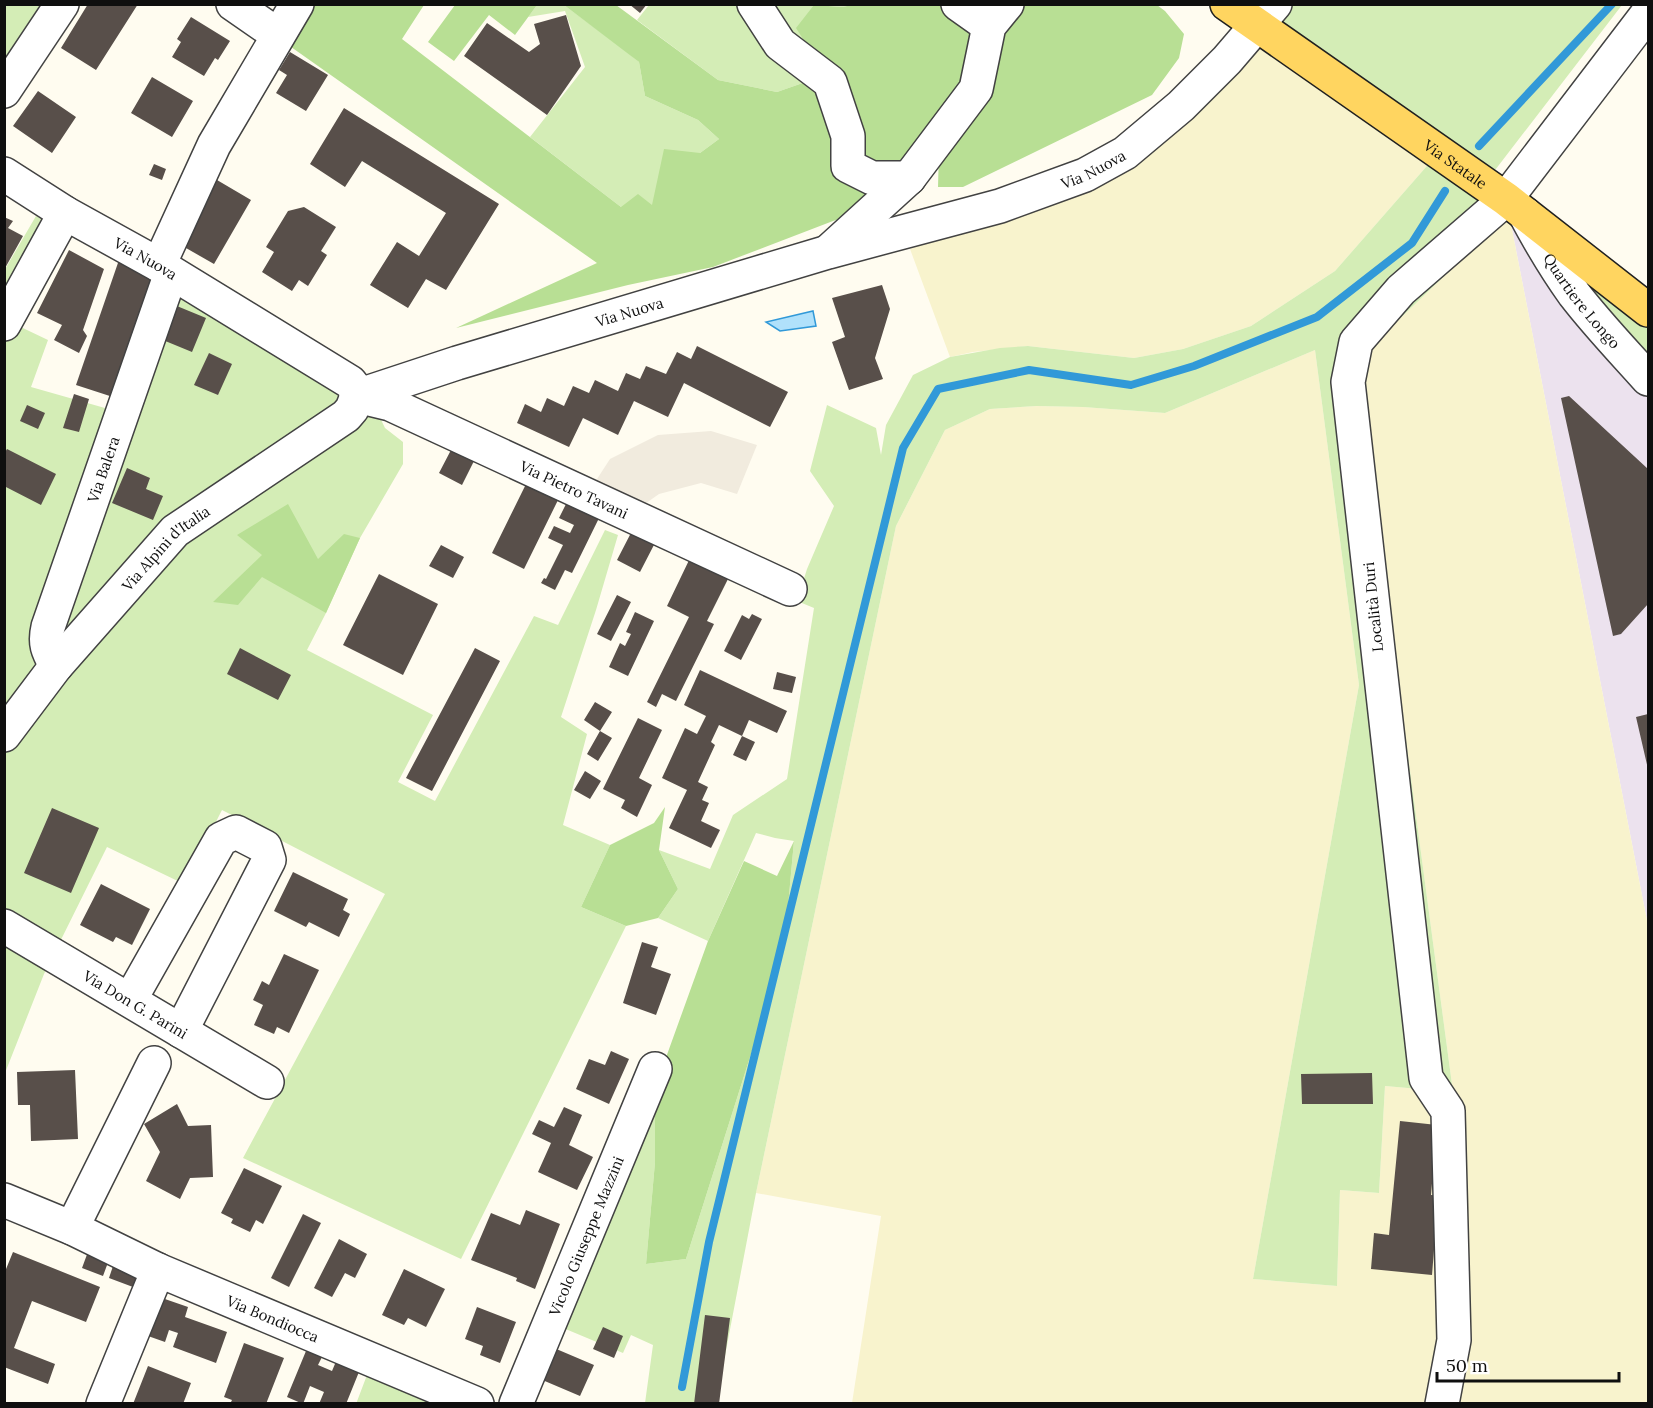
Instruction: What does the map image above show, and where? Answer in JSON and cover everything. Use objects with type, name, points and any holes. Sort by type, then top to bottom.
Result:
[{"type":"main road","name":"Via Statale","points":[[1227,4],[1265,15],[1648,310]]},
{"type":"street","points":[[4,91],[62,4]]},
{"type":"street","points":[[233,4],[278,35]]},
{"type":"street","name":"Via Balera","points":[[56,666],[47,650],[45,638],[48,627],[165,269],[214,146],[297,4]]},
{"type":"street","points":[[754,4],[780,44],[830,82],[848,136],[848,166],[872,178],[909,178]]},
{"type":"street","points":[[828,252],[909,178],[976,89],[998,15],[958,4]]},
{"type":"street","name":"Località Duri","points":[[1442,1404],[1454,1340],[1448,1111],[1426,1078],[1348,382],[1356,342],[1401,290],[1516,207],[1648,13]]},
{"type":"street","name":"Via Nuova","points":[[4,174],[65,213],[165,269],[350,382],[357,396],[468,360],[828,252],[1000,206],[1084,175],[1125,153],[1181,106],[1227,60],[1265,15]]},
{"type":"street","name":"Quartiere Longo","points":[[1516,207],[1575,294],[1648,379]]},
{"type":"street","points":[[4,324],[65,213]]},
{"type":"street","name":"Via Pietro Tavani","points":[[357,396],[390,404],[790,589]]},
{"type":"street","name":"Via Alpini d'Italia","points":[[4,735],[56,666],[175,531],[346,416],[352,409],[357,396]]},
{"type":"street","points":[[130,1000],[221,839],[236,832],[266,846],[268,860],[181,1031]]},
{"type":"street","name":"Via Don G. Parini","points":[[4,926],[267,1082]]},
{"type":"street","points":[[72,1228],[154,1063]]},
{"type":"street","name":"Vicolo Giuseppe Mazzini","points":[[516,1404],[655,1069]]},
{"type":"street","name":"Via Bondiocca","points":[[4,1200],[72,1228],[158,1270],[477,1404]]},
{"type":"street","points":[[103,1404],[158,1270]]},
{"type":"shaded area","points":[[1255,26],[1433,159],[1335,271],[1251,326],[1183,349],[1134,358],[1028,346],[950,357],[910,249],[1123,164]]},
{"type":"shaded area","points":[[1509,214],[1648,303],[1648,926]]},
{"type":"shaded area","points":[[1509,214],[1648,926],[1648,1403],[852,1403],[881,1216],[756,1193],[896,526],[945,430],[990,409],[1037,406],[1083,407],[1165,413],[1315,350],[1359,685],[1253,1279],[1337,1286],[1340,1190],[1379,1193],[1385,1086],[1453,1092],[1367,449],[1362,355]]},
{"type":"shaded area","points":[[711,431],[757,445],[737,494],[701,483],[659,494],[632,513],[588,493],[610,459],[658,435]]},
{"type":"green space","points":[[855,4],[1157,5],[1184,34],[1179,58],[1152,95],[963,187],[938,187],[939,151],[947,128],[893,166],[873,208],[713,267],[628,285],[456,328],[597,263],[284,42],[308,5],[424,5],[402,39],[621,207],[638,194],[652,205],[664,149],[700,153],[719,139],[698,120],[645,96],[639,62],[564,5],[616,5],[718,80],[777,92],[814,79],[816,59],[796,28],[814,5],[843,7]]},
{"type":"green space","points":[[4,5],[46,5],[10,63],[5,60]]},
{"type":"green space","points":[[455,5],[537,5],[515,35],[489,15],[454,61],[428,42]]},
{"type":"green space","points":[[537,5],[564,5],[639,62],[645,96],[698,120],[719,139],[700,153],[653,206],[621,207],[530,137],[585,67],[565,11],[528,17]]},
{"type":"green space","points":[[649,5],[814,5],[816,59],[814,79],[777,92],[718,80],[637,20]]},
{"type":"green space","points":[[814,5],[855,5],[843,7]]},
{"type":"green space","points":[[1289,5],[1622,5],[1479,191],[1509,214],[1362,355],[1367,449],[1453,1092],[1385,1086],[1379,1193],[1340,1190],[1337,1286],[1253,1279],[1359,685],[1315,350],[1165,413],[1083,407],[1037,406],[990,409],[945,430],[896,526],[756,1193],[716,1403],[645,1403],[653,1345],[631,1335],[623,1353],[556,1325],[655,1088],[655,1162],[646,1264],[686,1259],[784,950],[794,841],[756,833],[708,941],[658,918],[678,889],[659,850],[710,869],[733,815],[787,779],[814,608],[797,601],[807,569],[834,506],[810,471],[827,405],[876,428],[881,455],[886,425],[913,375],[950,357],[1000,348],[1028,346],[1134,358],[1183,349],[1251,326],[1335,271],[1433,159],[1269,26]]},
{"type":"green space","points":[[36,216],[55,226],[6,320],[48,340],[31,387],[119,412],[167,275],[369,395],[385,428],[403,442],[403,464],[360,538],[307,650],[433,715],[398,782],[435,801],[534,616],[558,625],[605,530],[618,535],[561,717],[587,734],[563,825],[610,845],[581,907],[626,926],[461,1259],[243,1158],[385,894],[222,810],[184,884],[107,847],[44,974],[5,1073],[4,271]]},
{"type":"green space","points":[[1572,271],[1648,324],[1648,374]]},
{"type":"green space","points":[[288,504],[318,559],[344,534],[360,538],[326,613],[262,577],[238,605],[213,602],[262,555],[237,535]]},
{"type":"green space","points":[[665,807],[659,850],[678,889],[658,918],[626,926],[581,907],[610,845],[654,823]]},
{"type":"green space","points":[[794,841],[784,950],[686,1259],[646,1264],[655,1162],[655,1088],[708,941],[744,861],[777,876]]},
{"type":"green space","points":[[367,1375],[439,1404],[356,1404]]},
{"type":"water","points":[[813,311],[816,326],[780,331],[766,322]]},
{"type":"building","points":[[88,4],[138,4],[96,70],[61,48]]},
{"type":"building","points":[[629,4],[647,4],[640,13]]},
{"type":"building","points":[[566,15],[581,66],[547,115],[464,56],[487,23],[529,52],[540,44],[534,24]]},
{"type":"building","points":[[191,17],[230,41],[218,60],[215,58],[204,76],[172,57],[181,42],[177,39]]},
{"type":"building","points":[[290,52],[328,75],[306,111],[276,93],[287,75],[279,70]]},
{"type":"building","points":[[152,77],[193,101],[172,137],[131,113]]},
{"type":"building","points":[[38,91],[76,117],[52,153],[13,126]]},
{"type":"building","points":[[344,108],[499,204],[446,290],[426,279],[408,308],[370,285],[397,242],[419,256],[446,213],[362,161],[345,187],[310,164]]},
{"type":"building","points":[[154,164],[166,169],[162,180],[149,175]]},
{"type":"building","points":[[217,180],[251,200],[214,264],[179,244]]},
{"type":"building","points":[[304,207],[336,227],[321,251],[327,255],[308,286],[299,280],[292,291],[262,272],[274,252],[266,247],[288,211]]},
{"type":"building","points":[[4,217],[13,221],[8,228],[23,236],[4,270]]},
{"type":"building","points":[[69,250],[104,269],[83,330],[87,336],[79,353],[54,340],[62,325],[37,313]]},
{"type":"building","points":[[120,257],[160,270],[116,398],[76,385]]},
{"type":"building","points":[[882,285],[890,309],[875,358],[883,379],[849,390],[832,342],[845,337],[832,298]]},
{"type":"building","points":[[172,304],[206,318],[192,352],[158,338]]},
{"type":"building","points":[[697,346],[788,392],[770,427],[684,383],[668,417],[634,401],[618,435],[583,418],[569,447],[517,423],[525,404],[541,412],[547,398],[564,406],[573,386],[589,393],[595,380],[618,391],[626,373],[640,379],[646,366],[666,374],[677,352],[691,359]]},
{"type":"building","points":[[209,353],[232,364],[218,395],[194,385]]},
{"type":"building","points":[[74,394],[89,399],[79,432],[63,428]]},
{"type":"building","points":[[1569,396],[1648,469],[1648,604],[1621,634],[1613,636],[1561,398]]},
{"type":"building","points":[[27,405],[45,413],[38,429],[20,421]]},
{"type":"building","points":[[7,449],[56,474],[41,505],[4,486],[4,454]]},
{"type":"building","points":[[451,450],[474,461],[462,485],[439,473]]},
{"type":"building","points":[[127,468],[150,478],[146,489],[163,496],[153,520],[112,503]]},
{"type":"building","points":[[528,480],[560,496],[524,569],[492,553]]},
{"type":"building","points":[[570,496],[602,512],[572,573],[565,570],[555,590],[541,583],[544,578],[546,579],[563,545],[548,538],[554,526],[570,533],[574,525],[559,518]]},
{"type":"building","points":[[633,529],[656,541],[640,572],[617,560]]},
{"type":"building","points":[[441,545],[464,557],[453,578],[429,566]]},
{"type":"building","points":[[692,554],[731,573],[707,621],[714,624],[676,701],[662,694],[656,707],[647,702],[689,617],[667,606]]},
{"type":"building","points":[[379,574],[438,604],[403,675],[343,645]]},
{"type":"building","points":[[617,595],[631,602],[611,641],[597,634]]},
{"type":"building","points":[[635,612],[654,621],[628,676],[609,667],[620,643],[625,646],[631,634],[626,632]]},
{"type":"building","points":[[752,614],[762,619],[741,660],[724,651],[742,615],[749,619]]},
{"type":"building","points":[[240,648],[291,675],[278,700],[227,674]]},
{"type":"building","points":[[475,648],[500,661],[432,791],[406,778]]},
{"type":"building","points":[[700,670],[787,711],[777,733],[749,720],[742,736],[719,725],[711,742],[715,745],[698,782],[708,787],[702,800],[709,803],[701,821],[720,830],[711,848],[669,828],[687,790],[662,778],[685,728],[697,734],[706,716],[684,705]]},
{"type":"building","points":[[777,672],[796,677],[792,693],[773,689]]},
{"type":"building","points":[[595,702],[612,712],[600,731],[584,720]]},
{"type":"building","points":[[1648,714],[1648,769],[1636,717]]},
{"type":"building","points":[[638,718],[662,730],[639,778],[652,785],[637,817],[621,808],[625,800],[603,789]]},
{"type":"building","points":[[600,731],[612,738],[598,761],[587,754]]},
{"type":"building","points":[[742,736],[755,742],[746,761],[733,755]]},
{"type":"building","points":[[585,771],[601,781],[590,799],[574,790]]},
{"type":"building","points":[[52,808],[99,828],[71,893],[24,873]]},
{"type":"building","points":[[293,872],[348,899],[343,910],[350,914],[339,937],[309,922],[306,927],[274,911]]},
{"type":"building","points":[[101,884],[150,909],[132,945],[116,937],[113,942],[80,925]]},
{"type":"building","points":[[642,942],[658,947],[651,967],[671,974],[656,1015],[623,1003]]},
{"type":"building","points":[[284,954],[319,970],[289,1033],[277,1027],[274,1034],[254,1025],[263,1005],[253,1000],[262,981],[269,985]]},
{"type":"building","points":[[611,1051],[629,1059],[609,1104],[576,1089],[589,1059],[605,1065]]},
{"type":"building","points":[[75,1070],[78,1139],[31,1141],[30,1105],[18,1105],[17,1072]]},
{"type":"building","points":[[1372,1073],[1373,1104],[1302,1104],[1301,1074]]},
{"type":"building","points":[[177,1104],[188,1126],[211,1125],[213,1177],[190,1178],[180,1199],[146,1181],[160,1152],[144,1124]]},
{"type":"building","points":[[564,1107],[582,1115],[569,1145],[593,1157],[577,1190],[538,1172],[551,1143],[532,1134],[539,1120],[554,1127]]},
{"type":"building","points":[[1400,1121],[1437,1125],[1431,1195],[1447,1196],[1435,1237],[1432,1275],[1371,1269],[1374,1233],[1389,1235]]},
{"type":"building","points":[[244,1168],[282,1186],[263,1224],[256,1220],[250,1232],[231,1223],[233,1219],[221,1213]]},
{"type":"building","points":[[526,1210],[560,1224],[535,1289],[516,1281],[517,1278],[471,1260],[491,1213],[520,1225]]},
{"type":"building","points":[[303,1214],[321,1223],[289,1287],[271,1278]]},
{"type":"building","points":[[339,1239],[367,1254],[355,1278],[345,1273],[332,1297],[314,1288]]},
{"type":"building","points":[[89,1249],[110,1257],[103,1276],[82,1268]]},
{"type":"building","points":[[13,1252],[100,1287],[86,1322],[32,1301],[14,1348],[55,1364],[48,1384],[4,1367],[4,1274]]},
{"type":"building","points":[[114,1263],[141,1268],[133,1287],[109,1278]]},
{"type":"building","points":[[404,1269],[445,1289],[426,1327],[408,1318],[404,1325],[382,1315]]},
{"type":"building","points":[[162,1298],[188,1307],[185,1317],[227,1332],[216,1363],[173,1347],[178,1333],[169,1330],[165,1342],[148,1336]]},
{"type":"building","points":[[477,1307],[516,1322],[500,1363],[480,1355],[483,1346],[465,1339]]},
{"type":"building","points":[[705,1315],[730,1318],[719,1404],[694,1404]]},
{"type":"building","points":[[603,1327],[623,1336],[614,1358],[593,1349]]},
{"type":"building","points":[[244,1343],[284,1358],[266,1404],[230,1404],[232,1400],[224,1397]]},
{"type":"building","points":[[554,1348],[594,1365],[580,1396],[540,1379]]},
{"type":"building","points":[[306,1351],[322,1357],[318,1365],[332,1371],[340,1352],[363,1362],[346,1404],[319,1404],[324,1392],[310,1386],[303,1404],[287,1397]]},
{"type":"building","points":[[148,1366],[191,1383],[183,1404],[133,1404]]},
{"type":"waterway","points":[[1479,146],[1612,4]]},
{"type":"waterway","points":[[682,1387],[709,1242],[903,448],[938,389],[1029,370],[1131,385],[1194,366],[1317,317],[1412,243],[1445,191]]}]
